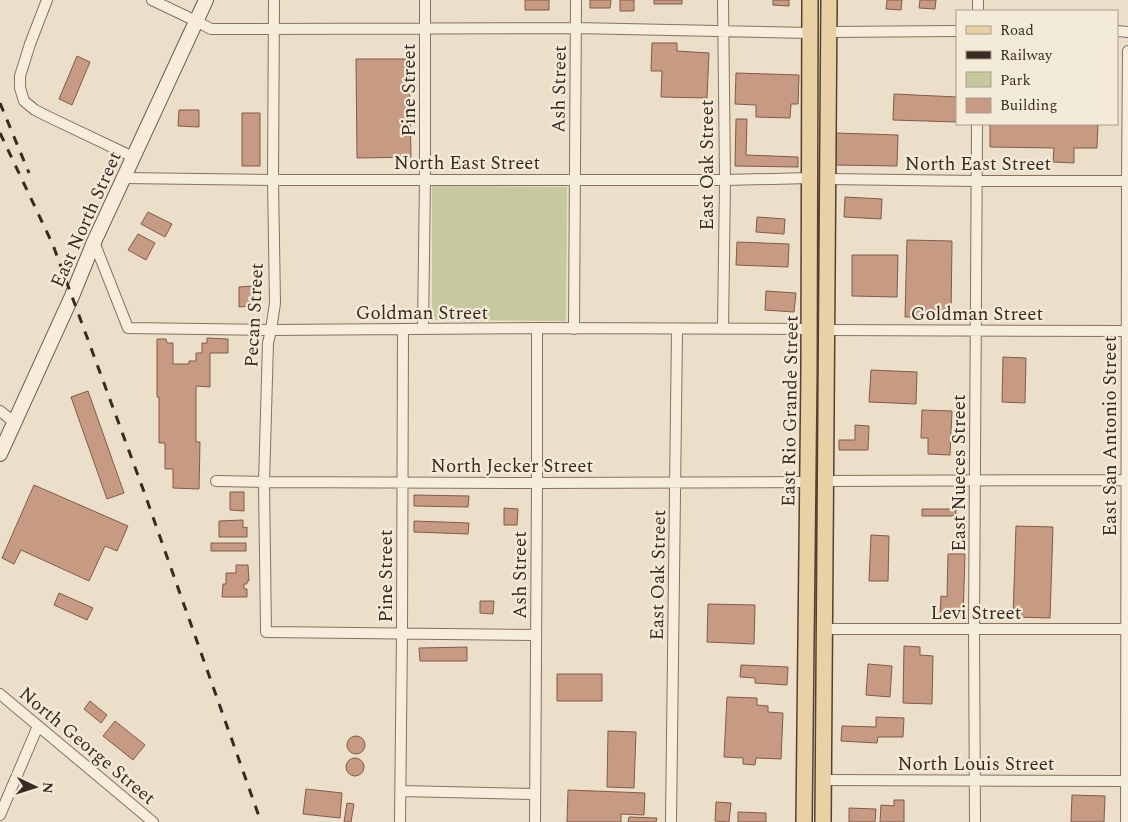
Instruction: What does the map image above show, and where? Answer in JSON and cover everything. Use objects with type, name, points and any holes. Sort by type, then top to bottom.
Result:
[{"type":"main road","name":"East Rio Grande Street","points":[[804,822],[810,287],[810,0]]},
{"type":"main road","name":"East Rio Grande Street","points":[[823,822],[828,0]]},
{"type":"main road","points":[[810,287],[817,296],[820,324],[827,330]]},
{"type":"main road","points":[[809,330],[814,332],[817,337],[818,360],[827,371]]},
{"type":"street","points":[[47,0],[20,76],[20,88],[24,101],[35,110],[133,157]]},
{"type":"street","points":[[152,0],[211,30],[576,28],[810,33]]},
{"type":"street","name":"East North Street","points":[[0,454],[72,296],[94,242],[206,0]]},
{"type":"street","name":"Pecan Street","points":[[274,0],[274,303],[268,343],[264,482],[266,632],[402,634]]},
{"type":"street","name":"Pine Street","points":[[423,329],[425,0]]},
{"type":"street","name":"Ash Street","points":[[574,329],[576,0]]},
{"type":"street","name":"East Oak Street","points":[[723,0],[725,180],[723,329]]},
{"type":"street","points":[[828,32],[956,31]]},
{"type":"street","name":"East San Antonio Street","points":[[1126,822],[1128,50]]},
{"type":"street","name":"East Nueces Street","points":[[975,822],[976,125]]},
{"type":"street","name":"North East Street","points":[[124,178],[273,180],[725,180],[810,178]]},
{"type":"street","name":"North East Street","points":[[827,179],[1127,181]]},
{"type":"street","name":"Goldman Street","points":[[94,242],[128,328],[271,330],[537,328],[809,330]]},
{"type":"street","name":"Ash Street","points":[[535,822],[537,328]]},
{"type":"street","name":"Pine Street","points":[[400,822],[403,329]]},
{"type":"street","name":"East Oak Street","points":[[671,822],[678,329]]},
{"type":"street","name":"Goldman Street","points":[[827,330],[1127,331]]},
{"type":"street","points":[[0,411],[14,422]]},
{"type":"street","points":[[826,481],[1127,480]]},
{"type":"street","name":"North Jecker Street","points":[[216,481],[403,483],[808,482]]},
{"type":"street","name":"Levi Street","points":[[825,629],[1127,629]]},
{"type":"street","points":[[402,634],[536,635]]},
{"type":"street","name":"North George Street","points":[[0,694],[142,818],[153,822]]},
{"type":"street","points":[[0,815],[38,726]]},
{"type":"street","name":"North Louis Street","points":[[823,780],[1127,781]]},
{"type":"street","points":[[401,791],[535,794]]},
{"type":"green space","points":[[432,186],[567,187],[566,321],[432,320]]},
{"type":"building","points":[[525,0],[549,0],[549,10],[525,10]]},
{"type":"building","points":[[590,0],[611,0],[610,8],[590,8]]},
{"type":"building","points":[[620,0],[634,0],[634,11],[620,11]]},
{"type":"building","points":[[654,0],[682,0],[682,4],[654,4]]},
{"type":"building","points":[[773,0],[789,0],[789,6],[773,5]]},
{"type":"building","points":[[887,0],[902,0],[901,10],[886,9]]},
{"type":"building","points":[[920,0],[936,0],[935,9],[919,8]]},
{"type":"building","points":[[652,43],[677,43],[677,51],[709,53],[707,98],[661,97],[662,71],[651,71]]},
{"type":"building","points":[[77,56],[90,62],[72,105],[59,99]]},
{"type":"building","points":[[356,59],[409,59],[411,157],[357,158]]},
{"type":"building","points":[[736,73],[799,75],[798,104],[791,104],[790,118],[756,117],[756,105],[735,104]]},
{"type":"building","points":[[894,94],[956,97],[956,122],[893,120]]},
{"type":"building","points":[[179,110],[199,110],[199,127],[178,126]]},
{"type":"building","points":[[242,113],[260,113],[260,166],[242,166]]},
{"type":"building","points":[[736,119],[747,119],[746,155],[798,157],[798,167],[735,166]]},
{"type":"building","points":[[990,125],[1098,125],[1097,148],[1074,148],[1074,163],[1053,162],[1054,148],[990,147]]},
{"type":"building","points":[[836,133],[898,135],[897,166],[835,165]]},
{"type":"building","points":[[845,197],[882,199],[881,219],[844,217]]},
{"type":"building","points":[[148,212],[172,224],[165,237],[141,224]]},
{"type":"building","points":[[757,217],[785,219],[784,234],[756,232]]},
{"type":"building","points":[[138,234],[155,243],[146,260],[128,250]]},
{"type":"building","points":[[907,240],[952,241],[951,317],[905,317]]},
{"type":"building","points":[[737,242],[789,244],[788,267],[736,265]]},
{"type":"building","points":[[852,255],[898,255],[897,297],[852,296]]},
{"type":"building","points":[[252,286],[252,306],[239,307],[239,287]]},
{"type":"building","points":[[766,291],[796,293],[794,312],[765,310]]},
{"type":"building","points":[[207,338],[228,339],[228,353],[210,353],[210,387],[196,386],[196,442],[200,442],[199,489],[173,488],[173,469],[165,469],[165,443],[159,443],[157,339],[166,339],[167,343],[173,343],[173,364],[189,364],[189,361],[196,361],[196,353],[202,353],[202,343],[207,343]]},
{"type":"building","points":[[1003,357],[1026,358],[1025,403],[1002,402]]},
{"type":"building","points":[[871,370],[917,372],[916,404],[869,402]]},
{"type":"building","points":[[88,391],[124,493],[107,499],[71,397]]},
{"type":"building","points":[[922,410],[952,411],[950,455],[928,454],[928,438],[921,438]]},
{"type":"building","points":[[855,425],[869,426],[868,450],[839,450],[839,440],[855,440]]},
{"type":"building","points":[[34,485],[128,526],[117,551],[105,546],[89,581],[21,550],[14,564],[2,558]]},
{"type":"building","points":[[230,492],[244,492],[244,511],[230,510]]},
{"type":"building","points":[[414,495],[469,496],[468,507],[414,506]]},
{"type":"building","points":[[504,508],[518,509],[517,525],[504,525]]},
{"type":"building","points":[[922,509],[956,509],[956,516],[922,516]]},
{"type":"building","points":[[243,520],[243,528],[247,527],[247,537],[219,537],[219,521]]},
{"type":"building","points":[[414,521],[469,523],[468,534],[414,532]]},
{"type":"building","points":[[1016,526],[1053,527],[1050,618],[1013,617]]},
{"type":"building","points":[[871,535],[889,536],[888,581],[869,581]]},
{"type":"building","points":[[211,543],[246,543],[246,551],[211,551]]},
{"type":"building","points":[[948,554],[965,554],[963,616],[940,615],[941,596],[947,597]]},
{"type":"building","points":[[236,565],[248,565],[249,581],[247,581],[247,584],[244,584],[244,589],[247,589],[247,597],[222,597],[223,584],[226,584],[226,573],[236,573]]},
{"type":"building","points":[[59,593],[93,608],[87,620],[54,605]]},
{"type":"building","points":[[480,601],[494,601],[493,614],[480,613]]},
{"type":"building","points":[[708,604],[755,605],[754,644],[707,642]]},
{"type":"building","points":[[904,646],[920,647],[920,655],[933,656],[932,704],[903,703]]},
{"type":"building","points":[[467,647],[467,661],[420,661],[419,648]]},
{"type":"building","points":[[868,664],[892,666],[890,697],[866,695]]},
{"type":"building","points":[[741,665],[788,667],[787,685],[755,683],[755,678],[740,677]]},
{"type":"building","points":[[557,674],[602,674],[602,701],[557,701]]},
{"type":"building","points":[[727,697],[757,698],[757,705],[768,706],[768,712],[783,713],[781,759],[756,758],[755,765],[743,764],[743,758],[724,757]]},
{"type":"building","points":[[90,701],[107,715],[101,723],[84,709]]},
{"type":"building","points":[[876,717],[904,718],[903,737],[878,737],[877,743],[841,741],[842,726],[876,727]]},
{"type":"building","points":[[115,721],[145,745],[133,760],[103,736]]},
{"type":"building","points":[[608,731],[636,732],[634,788],[607,787]]},
{"type":"building","points":[[352,736],[360,736],[365,741],[363,752],[352,754],[347,749],[347,741]]},
{"type":"building","points":[[351,758],[359,758],[364,763],[362,774],[351,776],[346,771],[346,763]]},
{"type":"building","points":[[306,789],[342,793],[340,818],[303,814]]},
{"type":"building","points":[[568,790],[645,793],[644,815],[621,814],[621,822],[567,822]]},
{"type":"building","points":[[1072,795],[1105,796],[1104,822],[1071,822]]},
{"type":"building","points":[[894,800],[904,800],[904,822],[880,822],[881,805],[894,806]]},
{"type":"building","points":[[716,802],[731,803],[729,822],[715,821]]},
{"type":"building","points":[[347,803],[354,804],[351,822],[344,822]]},
{"type":"building","points":[[849,808],[876,809],[875,822],[849,822]]},
{"type":"building","points":[[738,812],[766,813],[766,822],[738,822]]},
{"type":"building","points":[[629,817],[657,818],[656,822],[628,822]]},
{"type":"railway","points":[[0,103],[29,173]]},
{"type":"railway","points":[[0,133],[53,245],[143,489],[261,822]]}]
